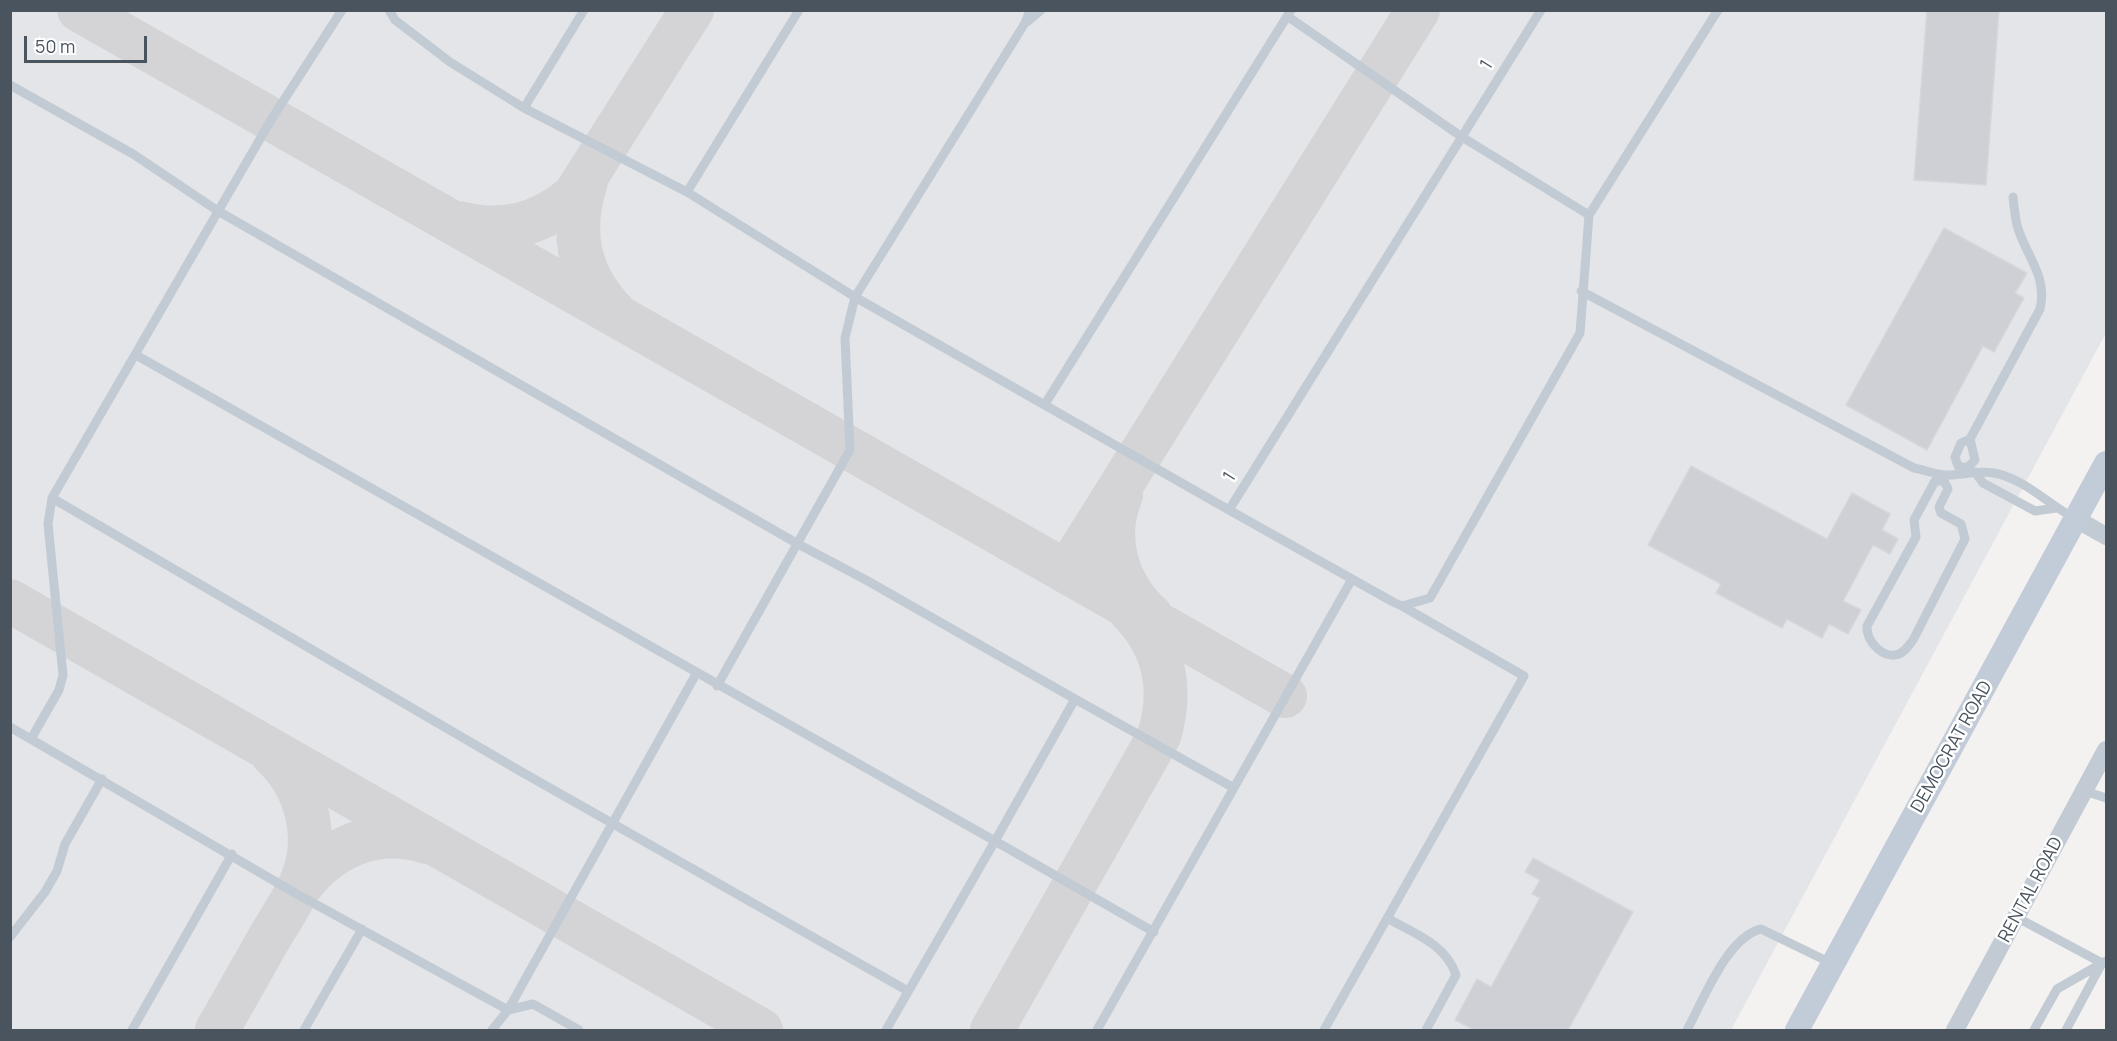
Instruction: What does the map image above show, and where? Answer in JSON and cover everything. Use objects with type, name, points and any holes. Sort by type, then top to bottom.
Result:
[{"type":"main road","name":"DEMOCRAT ROAD","points":[[1797,1030],[2066,514],[2106,464]]},
{"type":"street","points":[[2066,514],[2106,536]]},
{"type":"street","name":"RENTAL ROAD","points":[[1955,1030],[2105,756]]},
{"type":"lane","points":[[31,739],[59,690],[63,675],[48,524],[52,498],[271,120],[342,10]]},
{"type":"lane","points":[[389,10],[395,20],[450,62],[524,108],[687,192],[855,297],[1229,510]]},
{"type":"lane","points":[[524,108],[584,10]]},
{"type":"lane","points":[[687,192],[799,10]]},
{"type":"lane","points":[[717,686],[850,450],[845,338],[855,297],[1025,23],[1030,10]]},
{"type":"lane","points":[[1025,23],[1041,10]]},
{"type":"lane","name":"1","points":[[1387,918],[1524,676],[1229,510],[1541,10]]},
{"type":"lane","points":[[1402,606],[1430,598],[1580,333],[1581,291],[1589,215],[1718,10]]},
{"type":"lane","points":[[1046,404],[1289,13],[1462,137],[1589,215]]},
{"type":"lane","points":[[10,85],[133,154],[218,211],[798,544],[866,579],[1233,788]]},
{"type":"lane","points":[[2013,197],[2018,225],[2037,266],[2043,297],[2040,309],[1970,439],[1961,443],[1955,457],[1958,466],[1970,471],[2006,476],[2043,496],[2066,514]]},
{"type":"lane","points":[[1581,291],[1914,468],[1946,478]]},
{"type":"lane","points":[[136,355],[1154,932]]},
{"type":"lane","points":[[1946,478],[1948,489],[1939,507],[1941,513],[1961,524],[1965,530],[1965,539],[1913,640],[1905,651],[1898,655],[1890,655],[1871,644],[1866,636],[1867,627],[1916,537],[1914,520],[1935,481],[1970,471],[1975,460],[1970,439]]},
{"type":"lane","points":[[1970,471],[1983,483],[2035,511],[2066,514]]},
{"type":"lane","points":[[52,498],[908,991]]},
{"type":"lane","points":[[1097,1030],[1352,579]]},
{"type":"lane","points":[[492,1030],[508,1010],[696,674]]},
{"type":"lane","points":[[886,1030],[1075,699]]},
{"type":"lane","points":[[10,726],[362,929],[508,1010],[533,1004],[579,1030]]},
{"type":"lane","points":[[10,937],[45,892],[57,871],[65,844],[102,779]]},
{"type":"lane","points":[[2085,790],[2106,798]]},
{"type":"lane","points":[[132,1030],[232,854]]},
{"type":"lane","points":[[1324,1030],[1387,918],[1442,948],[1451,960],[1456,975],[1426,1030]]},
{"type":"lane","points":[[2016,918],[2104,962]]},
{"type":"lane","points":[[304,1030],[362,929]]},
{"type":"lane","points":[[1687,1030],[1730,952],[1742,938],[1751,932],[1761,929],[1833,964]]},
{"type":"lane","points":[[2034,1030],[2056,989],[2104,962]]},
{"type":"lane","points":[[2066,1030],[2104,962]]},
{"type":"shaded area","points":[[10,11],[2106,11],[2106,333],[1731,1030],[11,1030]]},
{"type":"building","points":[[1927,10],[1999,10],[1986,185],[1914,180]]},
{"type":"building","points":[[1944,228],[2027,273],[2015,293],[2024,298],[1994,352],[1983,346],[1927,450],[1846,405]]},
{"type":"building","points":[[1691,466],[1827,539],[1852,493],[1890,514],[1882,530],[1898,539],[1890,554],[1873,545],[1843,601],[1861,610],[1848,634],[1829,624],[1822,638],[1787,619],[1782,628],[1716,593],[1721,584],[1648,545]]},
{"type":"building","points":[[1533,858],[1633,912],[1568,1030],[1474,1030],[1455,1020],[1477,979],[1491,987],[1540,898],[1532,894],[1540,880],[1525,872]]},
{"type":"taxiway","points":[[79,10],[1285,696]]},
{"type":"taxiway","points":[[459,223],[491,228],[520,224],[548,214],[574,196],[692,10]]},
{"type":"taxiway","points":[[1067,572],[1418,10]]},
{"type":"taxiway","points":[[586,182],[579,218],[578,235],[581,251],[592,283],[614,312]]},
{"type":"taxiway","points":[[1121,495],[1113,528],[1116,560],[1129,590],[1151,616]]},
{"type":"taxiway","points":[[10,601],[761,1030]]},
{"type":"taxiway","points":[[992,1030],[1159,736],[1165,702],[1163,669],[1151,639],[1130,611]]},
{"type":"taxiway","points":[[217,1030],[295,895],[307,864],[310,847],[309,829],[301,796],[294,781],[272,754]]},
{"type":"taxiway","points":[[298,890],[324,862],[355,844],[390,837],[427,842]]}]
